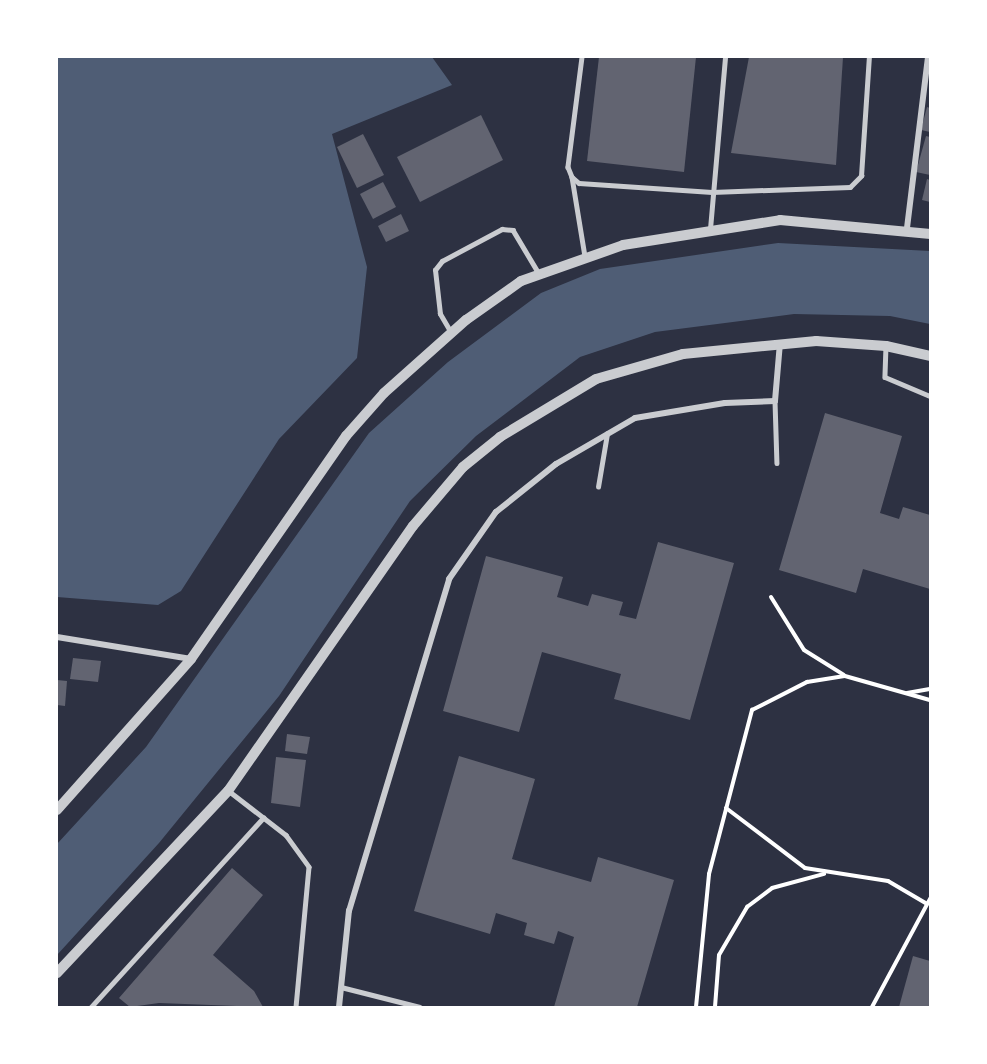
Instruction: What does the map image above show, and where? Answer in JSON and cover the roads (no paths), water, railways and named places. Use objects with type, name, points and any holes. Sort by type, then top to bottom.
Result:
[{"type":"street","points":[[907,228],[928,57]]},
{"type":"street","points":[[57,810],[192,659],[346,436],[384,393],[451,333],[538,272],[585,256],[710,230],[780,220],[907,228],[930,234]]},
{"type":"street","points":[[339,1007],[349,911],[449,579],[496,512],[556,464],[635,418],[725,403],[775,401],[780,342]]},
{"type":"street","points":[[57,973],[228,791],[413,526],[463,467],[500,437],[596,379],[683,354],[780,342],[886,346],[930,356]]},
{"type":"street","points":[[57,637],[192,659]]},
{"type":"lane","points":[[582,57],[568,167],[572,177],[585,256]]},
{"type":"lane","points":[[710,230],[725,57]]},
{"type":"lane","points":[[572,177],[579,183],[712,192],[850,187],[861,176],[869,57]]},
{"type":"lane","points":[[451,333],[440,314],[435,270],[442,261],[502,229],[513,230],[538,272]]},
{"type":"lane","points":[[886,346],[885,377],[930,396]]},
{"type":"lane","points":[[775,401],[777,463]]},
{"type":"lane","points":[[598,487],[607,434]]},
{"type":"lane","points":[[228,791],[300,849],[309,867],[296,1007]]},
{"type":"lane","points":[[90,1007],[263,818]]},
{"type":"lane","points":[[340,987],[420,1007]]},
{"type":"water","points":[[57,57],[432,57],[452,85],[332,134],[367,267],[357,358],[279,439],[181,591],[158,605],[57,597]]},
{"type":"water","points":[[778,243],[930,251],[930,324],[890,316],[794,314],[655,332],[580,357],[476,436],[410,501],[279,696],[159,843],[57,955],[57,844],[146,747],[369,433],[448,362],[541,293],[600,269]]}]
